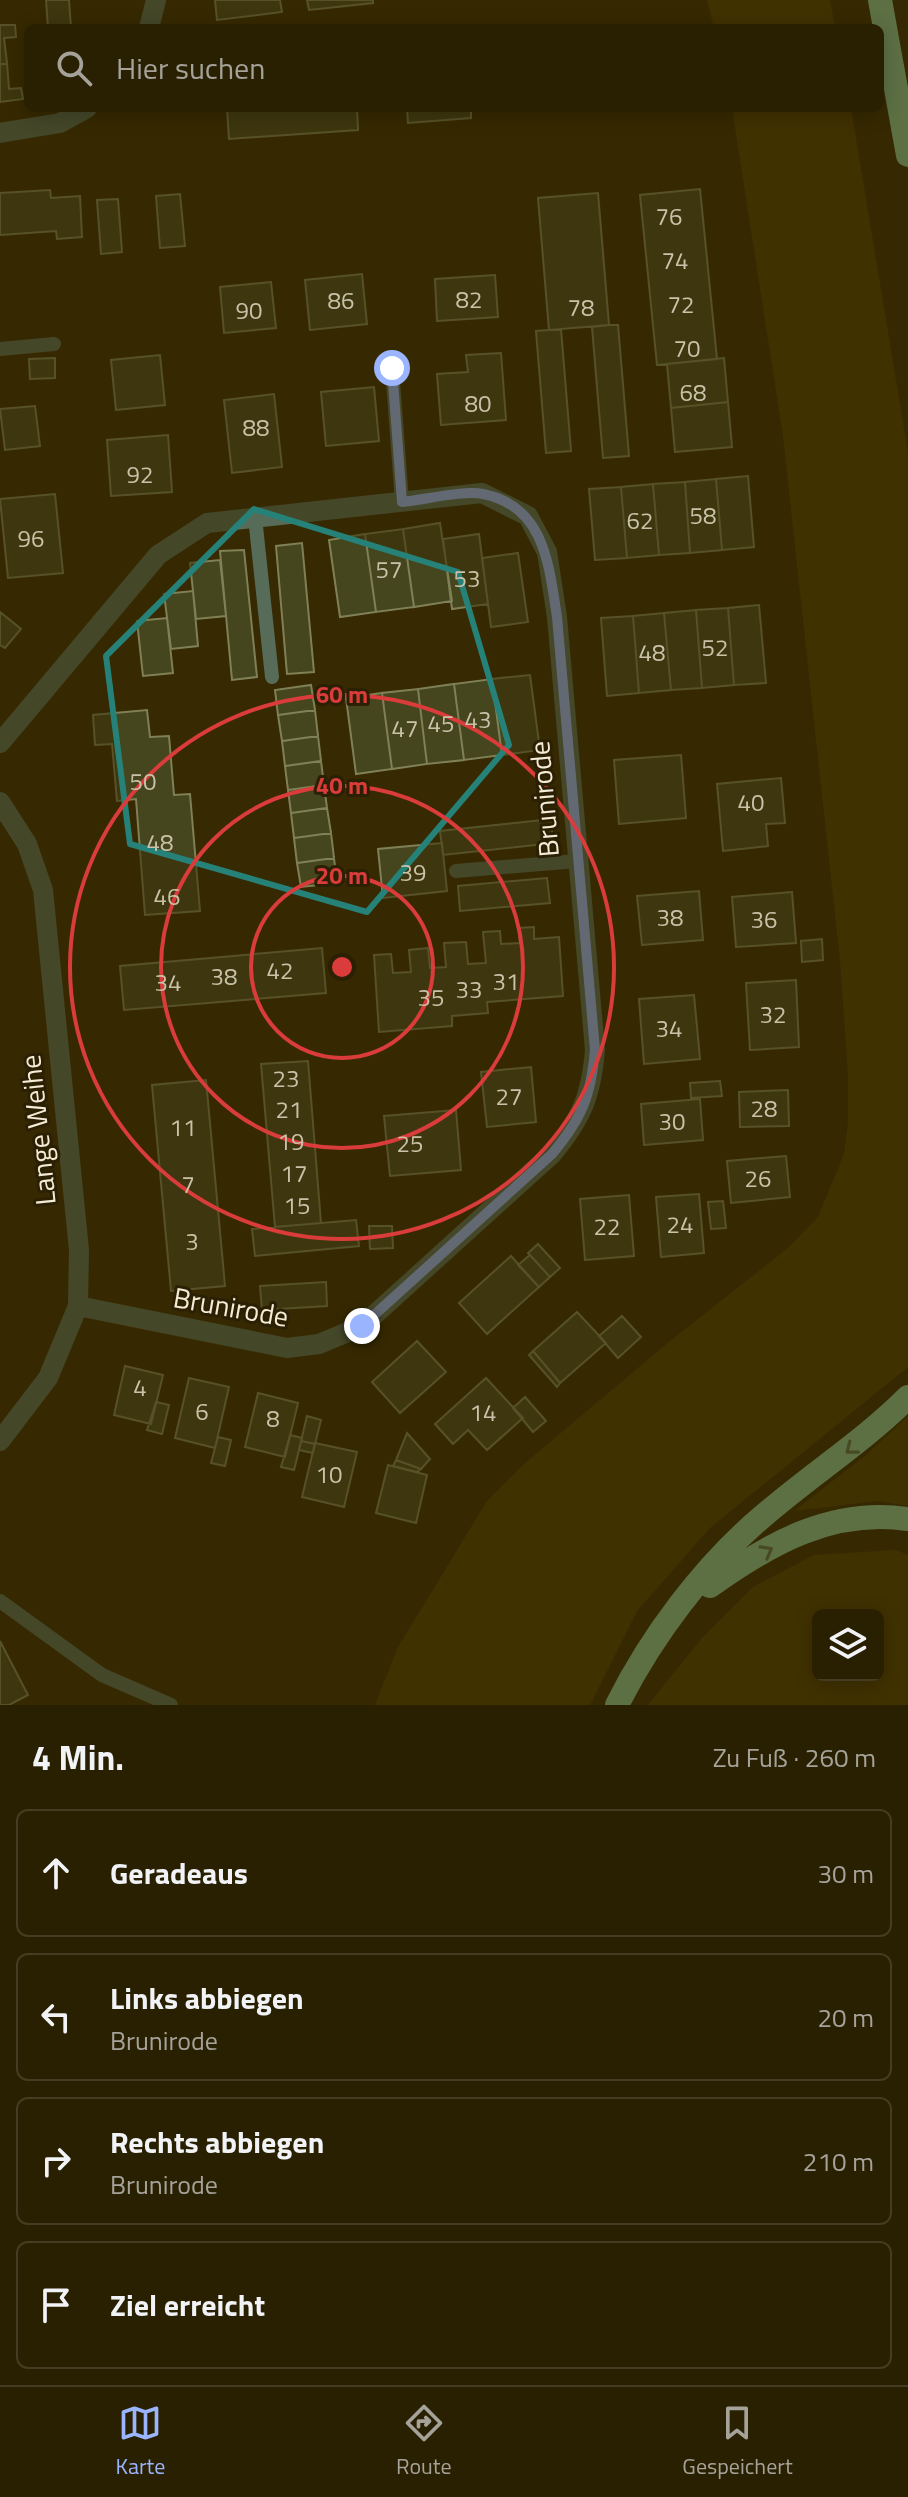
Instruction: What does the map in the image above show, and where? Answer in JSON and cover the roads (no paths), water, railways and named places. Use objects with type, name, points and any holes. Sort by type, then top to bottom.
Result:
[{"type":"highway","points":[[880,0],[908,155]]},
{"type":"highway","points":[[617,1705],[679,1609],[761,1518],[856,1445],[908,1397]]},
{"type":"highway","points":[[679,1609],[734,1569],[833,1520],[877,1514],[908,1519]]},
{"type":"street","points":[[150,24],[156,0]]},
{"type":"street","points":[[0,133],[60,123],[80,112]]},
{"type":"street","name":"Brunirode","points":[[0,743],[158,555],[207,523],[482,493],[528,516],[547,552],[557,617],[595,1050],[592,1088],[576,1125],[552,1154],[362,1326],[319,1344],[287,1348],[78,1306]]},
{"type":"street","name":"Lange Weihe","points":[[0,802],[27,844],[43,890],[79,1250],[78,1306],[48,1378],[0,1441]]},
{"type":"lane","points":[[0,349],[54,344]]},
{"type":"lane","points":[[392,368],[402,502]]},
{"type":"lane","points":[[255,517],[272,677]]},
{"type":"lane","points":[[456,871],[577,861]]},
{"type":"lane","points":[[0,1601],[102,1675],[171,1705]]}]
